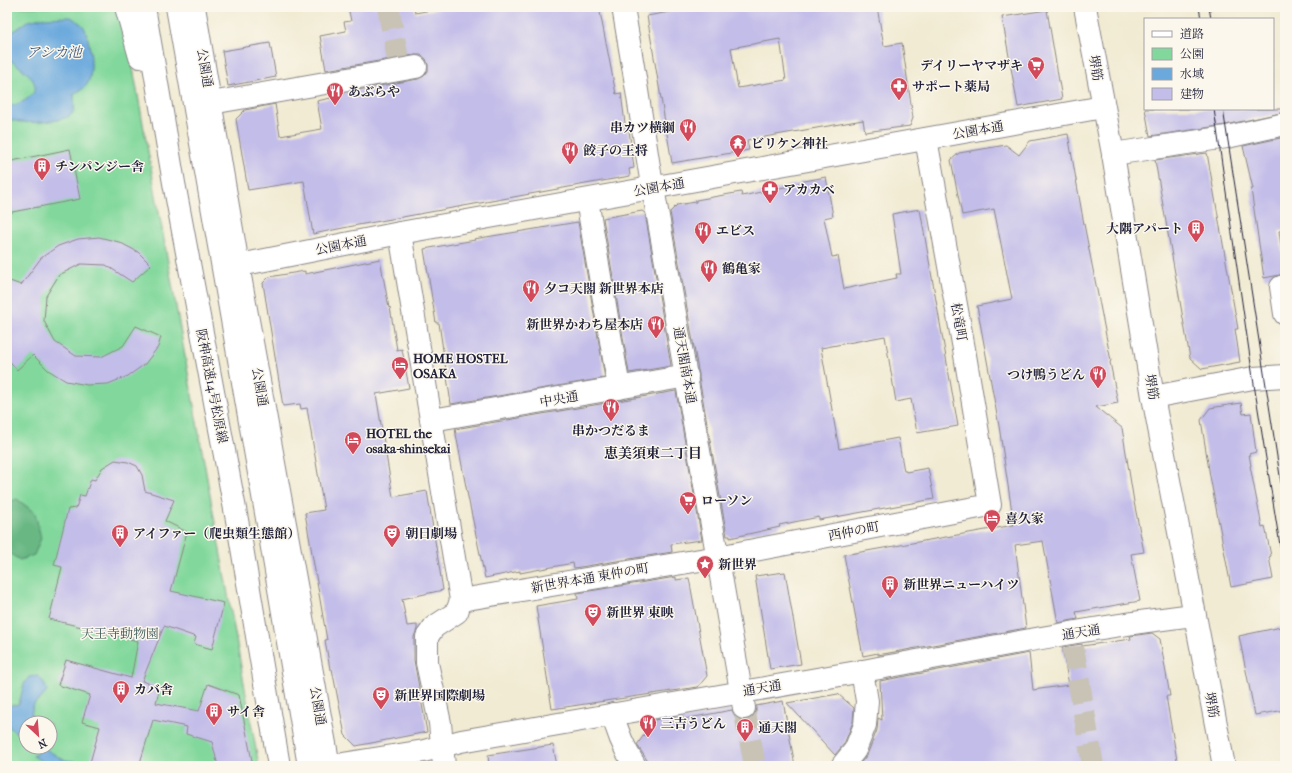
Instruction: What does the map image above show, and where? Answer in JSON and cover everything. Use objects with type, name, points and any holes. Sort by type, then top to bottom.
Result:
[{"type":"main road","points":[[126,7],[174,183]]},
{"type":"main road","name":"阪神高速14号松原線","points":[[144,7],[174,183],[239,528],[279,766]]},
{"type":"main road","points":[[177,7],[268,523],[309,766]]},
{"type":"main road","name":"公園通","points":[[194,7],[237,257],[330,766]]},
{"type":"main road","name":"通天閣南本通","points":[[623,7],[651,180],[687,376],[743,700]]},
{"type":"main road","name":"堺筋","points":[[1084,7],[1113,154],[1153,397],[1224,766]]},
{"type":"main road","points":[[211,102],[404,65]]},
{"type":"main road","name":"公園本通","points":[[250,263],[400,233],[587,200],[651,180],[899,144],[1103,107]]},
{"type":"main road","points":[[1113,154],[1227,137],[1285,124]]},
{"type":"main road","name":"松竜町","points":[[926,139],[964,349],[990,505]]},
{"type":"main road","points":[[587,200],[619,388]]},
{"type":"main road","points":[[400,233],[462,600],[457,612],[434,627],[427,637],[427,663],[440,723],[444,756]]},
{"type":"main road","points":[[1285,286],[1281,287],[1285,314]]},
{"type":"main road","name":"中央通","points":[[432,420],[687,376]]},
{"type":"main road","points":[[1153,397],[1252,378],[1285,376]]},
{"type":"main road","name":"西仲の町","points":[[718,557],[990,505]]},
{"type":"main road","name":"新世界本通 東仲の町","points":[[462,600],[718,557]]},
{"type":"main road","name":"通天通","points":[[330,766],[424,751],[444,756],[461,741],[613,714],[743,700],[862,671],[1070,640],[1161,619],[1194,615]]},
{"type":"main road","points":[[842,766],[855,750],[865,725],[867,701],[862,671]]},
{"type":"main road","points":[[613,714],[621,742],[635,766]]},
{"type":"green space","name":"天王寺動物園","points":[[7,7],[122,7],[259,766],[7,766]]},
{"type":"green space","points":[[17,499],[35,513],[41,538],[34,555],[20,560],[7,552],[7,503]]},
{"type":"water","name":"アシカ池","points":[[71,17],[84,27],[91,58],[88,82],[84,88],[74,94],[73,113],[60,119],[42,122],[17,122],[10,119],[7,117],[7,108],[24,101],[32,95],[35,89],[31,77],[7,58],[7,36],[28,21],[41,18]]},
{"type":"water","points":[[38,676],[43,681],[47,690],[46,693],[35,703],[32,715],[18,715],[18,734],[9,726],[7,706],[19,704],[24,684],[29,677]]},
{"type":"water","points":[[56,755],[64,760],[75,761],[74,766],[50,766],[33,756]]},
{"type":"building","points":[[348,7],[414,7],[415,13],[448,7],[599,7],[616,94],[621,93],[626,131],[629,130],[634,168],[629,169],[630,176],[313,234],[304,181],[248,190],[236,119],[245,110],[275,104],[280,136],[322,129],[317,101],[331,98],[330,95],[418,79],[424,76],[428,71],[428,65],[426,59],[421,55],[326,70],[320,36],[346,31],[344,22],[351,21]]},
{"type":"building","points":[[697,7],[877,7],[884,46],[902,43],[913,118],[910,126],[865,132],[863,120],[747,140],[749,150],[672,163],[647,16]],"holes":[[[780,39],[786,80],[738,88],[731,48]]]},
{"type":"building","points":[[1047,10],[1062,99],[1018,107],[1002,17]]},
{"type":"building","points":[[270,43],[276,77],[228,86],[222,51]]},
{"type":"building","points":[[1285,109],[1285,112],[1225,125],[1150,136],[1145,110]]},
{"type":"building","points":[[1068,134],[1118,403],[1096,407],[1122,428],[1144,552],[1131,554],[1140,601],[1076,612],[1078,619],[1058,623],[1043,541],[1015,545],[1026,628],[878,655],[878,653],[863,656],[844,555],[1014,525],[999,426],[977,306],[1012,299],[994,209],[962,215],[951,160],[959,153],[1006,145],[1019,155],[1030,141]]},
{"type":"building","points":[[1285,137],[1285,230],[1279,231],[1285,274],[1264,278],[1251,189],[1253,189],[1243,146]]},
{"type":"building","name":"チンパンジー舎","points":[[70,149],[80,199],[7,213],[7,162]]},
{"type":"building","name":"大隅アパート","points":[[1207,153],[1238,329],[1235,329],[1240,362],[1202,369],[1190,358],[1155,160]]},
{"type":"building","points":[[826,177],[833,216],[824,218],[832,257],[838,256],[844,289],[897,278],[896,274],[901,274],[892,214],[920,209],[958,426],[917,433],[911,399],[896,402],[885,336],[821,348],[839,449],[898,438],[904,471],[906,472],[928,468],[934,499],[819,520],[819,517],[779,525],[780,527],[730,538],[730,536],[727,536],[670,212],[677,205],[696,202],[696,200],[741,192],[742,196]]},
{"type":"building","points":[[642,211],[645,213],[671,366],[629,373],[603,218]]},
{"type":"building","points":[[578,222],[605,378],[451,404],[439,323],[436,323],[424,249],[475,240],[474,239]]},
{"type":"building","points":[[99,237],[119,242],[138,252],[151,265],[132,282],[106,265],[81,264],[59,275],[46,296],[44,321],[55,342],[76,356],[101,357],[123,346],[136,326],[161,337],[158,347],[145,364],[128,376],[108,384],[87,385],[66,381],[48,370],[33,355],[17,370],[7,358],[7,280],[21,285],[41,258],[58,246],[78,239]]},
{"type":"building","points":[[380,259],[397,350],[402,349],[409,388],[376,394],[393,497],[427,491],[443,590],[402,599],[407,626],[417,625],[414,637],[414,660],[427,732],[356,746],[345,735],[332,669],[330,669],[325,640],[327,640],[305,513],[324,510],[307,408],[301,409],[300,404],[283,406],[263,283],[269,277],[305,271],[305,274]]},
{"type":"building","points":[[676,391],[702,540],[671,544],[672,552],[574,568],[573,563],[485,578],[455,429]]},
{"type":"building","points":[[1241,403],[1243,414],[1251,413],[1256,452],[1249,454],[1250,466],[1262,527],[1265,526],[1271,556],[1269,557],[1273,579],[1231,587],[1201,420],[1210,408]]},
{"type":"building","points":[[115,460],[128,462],[137,466],[142,475],[145,491],[174,500],[165,521],[187,532],[171,591],[224,603],[212,649],[194,644],[196,637],[164,626],[142,681],[160,687],[156,703],[199,711],[208,684],[239,695],[253,766],[218,766],[212,742],[186,734],[187,727],[153,720],[139,766],[89,766],[100,727],[82,722],[90,695],[58,685],[66,660],[131,678],[138,641],[49,619],[62,567],[54,565],[68,509],[76,508],[80,495],[85,496],[91,479],[95,480],[102,468]]},
{"type":"building","points":[[785,572],[801,664],[770,669],[755,576]]},
{"type":"building","points":[[676,577],[676,580],[689,578],[707,676],[698,687],[552,709],[536,606],[578,599],[577,593]]},
{"type":"building","points":[[1281,627],[1285,647],[1285,710],[1255,715],[1239,636]]},
{"type":"building","points":[[1152,633],[1160,639],[1170,696],[1166,696],[1178,766],[858,766],[867,755],[877,730],[878,718],[882,720],[880,681],[1029,653],[1033,690],[1069,685],[1062,647],[1082,644],[1082,646],[1131,639],[1130,636]]},
{"type":"building","points":[[838,694],[854,708],[853,722],[844,744],[835,755],[787,703]]},
{"type":"building","name":"通天閣","points":[[783,701],[795,766],[651,766],[637,745],[654,720],[677,716],[673,721],[732,710],[739,720],[746,720],[752,717],[756,712],[756,706]]},
{"type":"building","points":[[553,745],[557,766],[489,766],[488,755]]},
{"type":"tunnel","points":[[388,7],[398,59]]},
{"type":"tunnel","points":[[1073,647],[1093,766]]},
{"type":"tunnel","points":[[744,708],[755,766]]},
{"type":"tram line","points":[[1199,7],[1201,18]]},
{"type":"tram line","points":[[1209,7],[1211,18]]},
{"type":"tram line","points":[[1214,110],[1253,378],[1285,576]]},
{"type":"tram line","points":[[1223,110],[1285,508]]},
{"type":"place","name":"デイリーヤマザキ","points":[[1036,80]]},
{"type":"place","name":"サポート薬局","points":[[899,101]]},
{"type":"place","name":"あぶらや","points":[[335,106]]},
{"type":"place","name":"串カツ横綱","points":[[688,142]]},
{"type":"place","name":"ビリケン神社","points":[[738,158]]},
{"type":"place","name":"餃子の王将","points":[[570,165]]},
{"type":"place","name":"チンパンジー舎","points":[[42,181]]},
{"type":"place","name":"アカカベ","points":[[770,204]]},
{"type":"place","name":"大隅アパート","points":[[1196,243]]},
{"type":"place","name":"エビス","points":[[703,245]]},
{"type":"place","name":"鶴亀家","points":[[709,283]]},
{"type":"place","name":"夕コ天閣 新世界本店","points":[[531,303]]},
{"type":"place","name":"新世界かわち屋本店","points":[[656,339]]},
{"type":"place","name":"HOME HOSTEL OSAKA","points":[[400,380]]},
{"type":"place","name":"つけ鴨うどん","points":[[1098,389]]},
{"type":"place","name":"串かつだるま","points":[[611,422]]},
{"type":"place","name":"HOTEL the osaka-shinsekai","points":[[353,455]]},
{"type":"place","name":"ローソン","points":[[688,515]]},
{"type":"place","name":"喜久家","points":[[992,533]]},
{"type":"place","name":"アイファー（爬虫類生態館）","points":[[120,548]]},
{"type":"place","name":"朝日劇場","points":[[392,548]]},
{"type":"place","name":"新世界","points":[[705,579]]},
{"type":"place","name":"新世界ニューハイツ","points":[[890,599]]},
{"type":"place","name":"新世界 東映","points":[[593,627]]},
{"type":"place","name":"カバ舎","points":[[121,704]]},
{"type":"place","name":"新世界国際劇場","points":[[381,710]]},
{"type":"place","name":"サイ舎","points":[[214,726]]},
{"type":"place","name":"三吉うどん","points":[[648,738]]},
{"type":"place","name":"通天閣","points":[[745,742]]},
{"type":"district","name":"恵美須東二丁目","points":[[653,453]]}]
